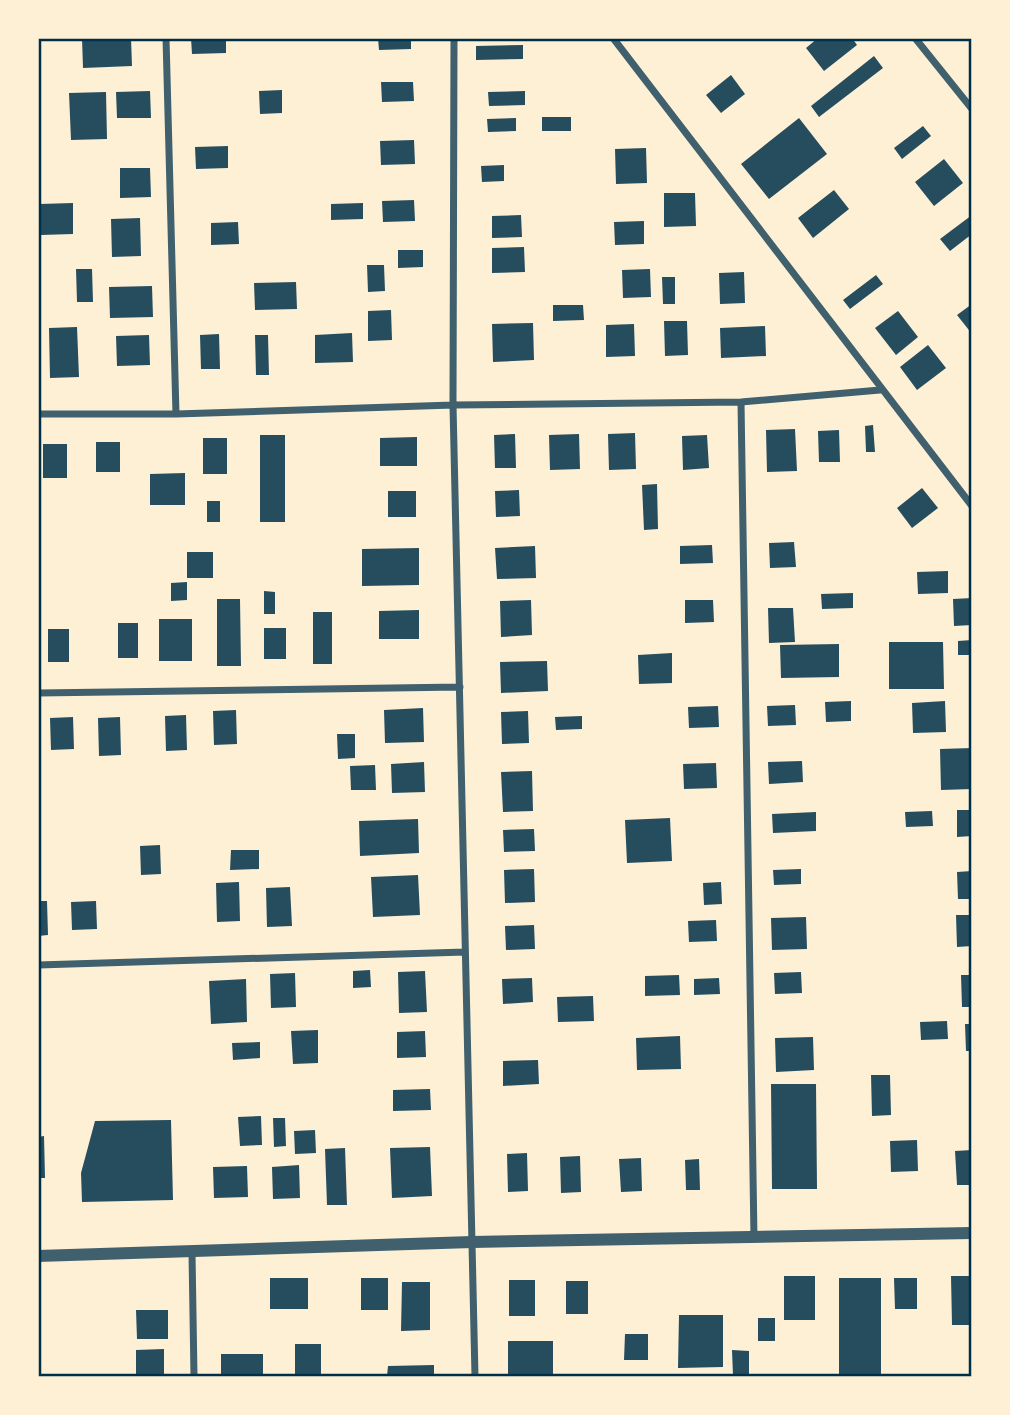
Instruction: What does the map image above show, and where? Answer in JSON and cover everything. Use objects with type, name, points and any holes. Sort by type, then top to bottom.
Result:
[{"type":"street","points":[[166,38],[176,414]]},
{"type":"street","points":[[454,38],[453,405],[475,1377]]},
{"type":"street","points":[[613,38],[971,506]]},
{"type":"street","points":[[915,38],[971,108]]},
{"type":"street","points":[[38,414],[176,414],[453,405],[741,402],[880,390]]},
{"type":"street","points":[[741,402],[754,1238]]},
{"type":"street","points":[[38,693],[460,687]]},
{"type":"street","points":[[38,965],[465,952]]},
{"type":"street","points":[[38,1256],[472,1242],[971,1233]]},
{"type":"street","points":[[192,1253],[194,1377]]},
{"type":"building","points":[[82,38],[131,38],[132,66],[83,68]]},
{"type":"building","points":[[191,38],[226,38],[226,53],[192,54]]},
{"type":"building","points":[[378,38],[411,38],[411,49],[379,50]]},
{"type":"building","points":[[818,38],[852,38],[857,45],[824,71],[806,48]]},
{"type":"building","points":[[523,45],[523,59],[476,60],[476,46]]},
{"type":"building","points":[[874,56],[883,68],[819,117],[811,106]]},
{"type":"building","points":[[731,75],[745,94],[721,113],[706,95]]},
{"type":"building","points":[[381,82],[413,82],[414,101],[382,102]]},
{"type":"building","points":[[282,90],[282,113],[260,114],[259,91]]},
{"type":"building","points":[[150,91],[151,118],[117,118],[116,92]]},
{"type":"building","points":[[525,91],[525,105],[489,106],[488,92]]},
{"type":"building","points":[[106,92],[107,139],[71,140],[69,93]]},
{"type":"building","points":[[542,117],[571,117],[571,131],[542,131]]},
{"type":"building","points":[[516,118],[516,131],[488,132],[487,119]]},
{"type":"building","points":[[799,118],[827,154],[769,199],[741,164]]},
{"type":"building","points":[[923,126],[931,136],[902,159],[894,148]]},
{"type":"building","points":[[414,140],[415,164],[381,165],[380,141]]},
{"type":"building","points":[[228,146],[228,168],[196,169],[195,147]]},
{"type":"building","points":[[646,148],[647,183],[616,184],[615,149]]},
{"type":"building","points":[[944,159],[963,183],[934,206],[915,182]]},
{"type":"building","points":[[504,165],[504,181],[482,182],[481,166]]},
{"type":"building","points":[[120,168],[150,168],[151,197],[120,198]]},
{"type":"building","points":[[834,190],[849,209],[813,238],[798,218]]},
{"type":"building","points":[[664,193],[695,193],[696,226],[664,227]]},
{"type":"building","points":[[414,200],[415,221],[383,222],[382,201]]},
{"type":"building","points":[[73,203],[73,234],[41,235],[40,204]]},
{"type":"building","points":[[363,203],[363,219],[331,220],[331,204]]},
{"type":"building","points":[[521,215],[522,237],[492,238],[492,216]]},
{"type":"building","points":[[972,215],[972,234],[950,251],[940,239]]},
{"type":"building","points":[[140,218],[141,256],[112,257],[111,219]]},
{"type":"building","points":[[644,221],[644,244],[615,245],[614,222]]},
{"type":"building","points":[[238,222],[239,244],[211,245],[211,223]]},
{"type":"building","points":[[524,247],[525,272],[492,273],[492,248]]},
{"type":"building","points":[[398,250],[423,250],[423,267],[398,268]]},
{"type":"building","points":[[367,265],[384,265],[385,291],[368,292]]},
{"type":"building","points":[[76,269],[92,269],[93,302],[77,302]]},
{"type":"building","points":[[650,269],[651,297],[623,298],[622,270]]},
{"type":"building","points":[[744,272],[745,303],[720,304],[719,273]]},
{"type":"building","points":[[876,275],[883,284],[850,309],[843,300]]},
{"type":"building","points":[[662,277],[675,277],[675,304],[663,304]]},
{"type":"building","points":[[296,282],[297,309],[255,310],[254,283]]},
{"type":"building","points":[[152,286],[153,317],[110,318],[109,287]]},
{"type":"building","points":[[972,304],[972,334],[957,315]]},
{"type":"building","points":[[553,305],[583,305],[584,320],[553,321]]},
{"type":"building","points":[[391,310],[392,340],[368,341],[368,311]]},
{"type":"building","points":[[898,311],[918,337],[896,355],[875,328]]},
{"type":"building","points":[[664,321],[687,321],[688,355],[665,356]]},
{"type":"building","points":[[533,323],[534,360],[493,362],[492,324]]},
{"type":"building","points":[[634,324],[635,356],[606,357],[606,325]]},
{"type":"building","points":[[765,326],[766,356],[721,358],[720,328]]},
{"type":"building","points":[[77,327],[79,377],[50,378],[49,328]]},
{"type":"building","points":[[352,333],[353,362],[315,363],[315,335]]},
{"type":"building","points":[[219,334],[220,369],[201,369],[200,335]]},
{"type":"building","points":[[149,335],[150,365],[117,366],[116,336]]},
{"type":"building","points":[[255,335],[268,335],[269,375],[256,375]]},
{"type":"building","points":[[928,345],[946,368],[917,390],[900,367]]},
{"type":"building","points":[[873,425],[875,452],[866,452],[865,426]]},
{"type":"building","points":[[795,429],[797,471],[767,472],[766,430]]},
{"type":"building","points":[[839,430],[840,462],[819,462],[818,431]]},
{"type":"building","points":[[635,433],[636,469],[609,470],[608,434]]},
{"type":"building","points":[[515,434],[516,468],[495,468],[494,435]]},
{"type":"building","points":[[579,434],[580,469],[550,470],[549,435]]},
{"type":"building","points":[[260,435],[285,435],[285,522],[260,522]]},
{"type":"building","points":[[707,435],[709,468],[683,470],[682,436]]},
{"type":"building","points":[[417,437],[417,466],[380,466],[380,438]]},
{"type":"building","points":[[203,438],[227,438],[227,474],[203,474]]},
{"type":"building","points":[[96,442],[120,442],[120,472],[96,472]]},
{"type":"building","points":[[43,444],[67,444],[67,478],[43,478]]},
{"type":"building","points":[[185,473],[185,505],[150,505],[150,474]]},
{"type":"building","points":[[657,484],[658,529],[644,530],[642,485]]},
{"type":"building","points":[[922,488],[938,508],[912,528],[897,508]]},
{"type":"building","points":[[519,490],[520,516],[496,517],[495,491]]},
{"type":"building","points":[[388,491],[416,491],[416,517],[388,517]]},
{"type":"building","points":[[207,501],[220,501],[220,522],[207,522]]},
{"type":"building","points":[[794,542],[796,567],[770,568],[769,543]]},
{"type":"building","points":[[712,545],[713,563],[680,564],[680,546]]},
{"type":"building","points":[[535,546],[536,578],[497,579],[495,548]]},
{"type":"building","points":[[419,548],[419,585],[362,586],[362,549]]},
{"type":"building","points":[[187,552],[213,552],[213,578],[187,578]]},
{"type":"building","points":[[948,571],[948,593],[918,594],[917,572]]},
{"type":"building","points":[[187,582],[187,600],[171,601],[171,583]]},
{"type":"building","points":[[264,591],[275,592],[275,614],[264,614]]},
{"type":"building","points":[[853,593],[853,608],[822,609],[821,594]]},
{"type":"building","points":[[972,598],[972,625],[954,626],[953,599]]},
{"type":"building","points":[[217,599],[240,599],[241,666],[217,666]]},
{"type":"building","points":[[531,600],[532,635],[501,637],[500,601]]},
{"type":"building","points":[[685,600],[713,600],[714,622],[685,623]]},
{"type":"building","points":[[768,608],[793,608],[795,642],[769,643]]},
{"type":"building","points":[[419,610],[419,639],[379,639],[379,611]]},
{"type":"building","points":[[313,612],[332,612],[332,664],[313,664]]},
{"type":"building","points":[[159,619],[192,619],[192,661],[159,661]]},
{"type":"building","points":[[118,623],[138,623],[138,658],[118,658]]},
{"type":"building","points":[[264,628],[286,628],[286,659],[264,659]]},
{"type":"building","points":[[48,629],[69,629],[69,662],[48,662]]},
{"type":"building","points":[[972,640],[972,655],[958,655],[958,641]]},
{"type":"building","points":[[889,642],[943,642],[944,689],[889,689]]},
{"type":"building","points":[[839,644],[839,677],[781,678],[780,645]]},
{"type":"building","points":[[672,653],[672,683],[639,684],[638,655]]},
{"type":"building","points":[[547,661],[548,691],[501,693],[500,662]]},
{"type":"building","points":[[851,701],[851,721],[826,722],[825,702]]},
{"type":"building","points":[[945,701],[946,732],[913,733],[912,703]]},
{"type":"building","points":[[795,705],[796,725],[768,726],[767,706]]},
{"type":"building","points":[[718,706],[719,727],[689,728],[688,707]]},
{"type":"building","points":[[423,708],[424,742],[385,743],[384,710]]},
{"type":"building","points":[[236,710],[237,744],[214,745],[213,711]]},
{"type":"building","points":[[528,711],[529,743],[502,744],[501,712]]},
{"type":"building","points":[[186,715],[187,750],[166,751],[165,716]]},
{"type":"building","points":[[582,716],[582,729],[556,730],[555,717]]},
{"type":"building","points":[[73,717],[74,749],[51,750],[50,718]]},
{"type":"building","points":[[120,717],[121,755],[99,756],[98,718]]},
{"type":"building","points":[[337,734],[355,734],[355,758],[338,759]]},
{"type":"building","points":[[972,748],[972,789],[941,790],[940,749]]},
{"type":"building","points":[[802,761],[803,782],[769,784],[768,762]]},
{"type":"building","points":[[424,762],[425,792],[392,793],[391,764]]},
{"type":"building","points":[[716,763],[717,788],[684,789],[683,764]]},
{"type":"building","points":[[375,765],[376,790],[351,790],[350,766]]},
{"type":"building","points":[[532,771],[533,811],[503,812],[501,772]]},
{"type":"building","points":[[957,810],[972,810],[972,836],[957,837]]},
{"type":"building","points":[[932,811],[933,826],[906,827],[905,812]]},
{"type":"building","points":[[816,812],[816,831],[773,833],[772,814]]},
{"type":"building","points":[[670,818],[672,861],[627,863],[625,820]]},
{"type":"building","points":[[418,819],[419,853],[360,856],[359,821]]},
{"type":"building","points":[[534,829],[535,851],[504,852],[503,830]]},
{"type":"building","points":[[160,845],[161,874],[141,875],[140,846]]},
{"type":"building","points":[[231,850],[259,850],[259,869],[230,870]]},
{"type":"building","points":[[534,869],[535,902],[505,903],[504,870]]},
{"type":"building","points":[[801,869],[801,884],[774,885],[773,870]]},
{"type":"building","points":[[972,871],[972,899],[958,899],[957,872]]},
{"type":"building","points":[[418,875],[420,915],[373,917],[371,877]]},
{"type":"building","points":[[239,882],[240,921],[217,922],[216,883]]},
{"type":"building","points":[[721,882],[722,904],[704,905],[703,883]]},
{"type":"building","points":[[290,887],[292,926],[267,927],[266,888]]},
{"type":"building","points":[[38,901],[47,901],[48,935],[38,936]]},
{"type":"building","points":[[96,901],[97,929],[72,930],[71,902]]},
{"type":"building","points":[[956,915],[972,915],[972,946],[957,947]]},
{"type":"building","points":[[806,917],[807,949],[772,950],[771,918]]},
{"type":"building","points":[[716,920],[717,941],[689,942],[688,921]]},
{"type":"building","points":[[534,925],[535,949],[506,950],[505,926]]},
{"type":"building","points":[[370,970],[371,987],[353,988],[353,971]]},
{"type":"building","points":[[425,971],[427,1012],[399,1013],[398,972]]},
{"type":"building","points":[[801,972],[802,993],[775,994],[774,973]]},
{"type":"building","points":[[295,973],[296,1007],[271,1008],[270,974]]},
{"type":"building","points":[[679,975],[680,995],[645,996],[645,976]]},
{"type":"building","points":[[961,975],[972,975],[972,1007],[962,1007]]},
{"type":"building","points":[[532,978],[533,1002],[503,1004],[502,979]]},
{"type":"building","points":[[719,978],[720,994],[694,995],[694,979]]},
{"type":"building","points":[[246,979],[247,1022],[211,1024],[209,981]]},
{"type":"building","points":[[593,996],[594,1021],[558,1022],[557,997]]},
{"type":"building","points":[[947,1021],[948,1039],[921,1040],[920,1022]]},
{"type":"building","points":[[965,1024],[972,1024],[972,1051],[966,1051]]},
{"type":"building","points":[[318,1030],[318,1063],[293,1064],[291,1031]]},
{"type":"building","points":[[425,1031],[426,1057],[397,1058],[397,1032]]},
{"type":"building","points":[[680,1036],[681,1069],[637,1070],[636,1038]]},
{"type":"building","points":[[813,1037],[814,1070],[776,1072],[775,1038]]},
{"type":"building","points":[[260,1042],[260,1058],[233,1060],[232,1043]]},
{"type":"building","points":[[538,1060],[539,1084],[503,1086],[503,1061]]},
{"type":"building","points":[[871,1075],[890,1075],[891,1115],[872,1116]]},
{"type":"building","points":[[771,1084],[816,1084],[817,1189],[772,1189]]},
{"type":"building","points":[[430,1089],[431,1110],[393,1111],[393,1090]]},
{"type":"building","points":[[261,1116],[262,1145],[240,1146],[238,1117]]},
{"type":"building","points":[[273,1118],[285,1118],[286,1146],[274,1147]]},
{"type":"building","points":[[171,1120],[173,1200],[82,1202],[81,1173],[95,1121]]},
{"type":"building","points":[[315,1130],[316,1153],[295,1154],[294,1131]]},
{"type":"building","points":[[44,1136],[45,1178],[38,1178],[38,1137]]},
{"type":"building","points":[[917,1140],[918,1171],[891,1172],[890,1141]]},
{"type":"building","points":[[430,1147],[432,1196],[392,1198],[390,1148]]},
{"type":"building","points":[[345,1148],[347,1205],[327,1205],[325,1149]]},
{"type":"building","points":[[972,1150],[972,1185],[957,1185],[955,1151]]},
{"type":"building","points":[[527,1153],[528,1191],[508,1192],[507,1154]]},
{"type":"building","points":[[580,1156],[581,1192],[561,1193],[560,1157]]},
{"type":"building","points":[[641,1158],[642,1191],[621,1192],[619,1159]]},
{"type":"building","points":[[699,1159],[700,1190],[686,1190],[685,1160]]},
{"type":"building","points":[[299,1165],[300,1198],[273,1199],[272,1167]]},
{"type":"building","points":[[247,1166],[248,1197],[214,1198],[213,1167]]},
{"type":"building","points":[[784,1276],[815,1276],[815,1320],[784,1320]]},
{"type":"building","points":[[951,1276],[972,1276],[972,1325],[952,1325]]},
{"type":"building","points":[[270,1278],[308,1278],[308,1309],[270,1309]]},
{"type":"building","points":[[361,1278],[388,1278],[388,1310],[361,1310]]},
{"type":"building","points":[[839,1278],[881,1278],[881,1376],[839,1376]]},
{"type":"building","points":[[894,1278],[917,1278],[917,1309],[895,1309]]},
{"type":"building","points":[[509,1280],[535,1280],[535,1316],[509,1316]]},
{"type":"building","points":[[566,1281],[588,1281],[588,1314],[566,1314]]},
{"type":"building","points":[[402,1282],[430,1282],[430,1330],[401,1331]]},
{"type":"building","points":[[136,1310],[168,1310],[168,1339],[137,1339]]},
{"type":"building","points":[[679,1315],[723,1315],[723,1367],[678,1368]]},
{"type":"building","points":[[758,1318],[775,1318],[775,1341],[758,1341]]},
{"type":"building","points":[[625,1334],[648,1334],[648,1360],[624,1360]]},
{"type":"building","points":[[508,1341],[553,1341],[553,1376],[508,1376]]},
{"type":"building","points":[[295,1344],[321,1344],[321,1376],[295,1376]]},
{"type":"building","points":[[164,1349],[164,1376],[136,1376],[136,1350]]},
{"type":"building","points":[[732,1350],[749,1351],[749,1376],[733,1376]]},
{"type":"building","points":[[221,1354],[263,1354],[263,1376],[221,1376]]},
{"type":"building","points":[[434,1365],[434,1376],[387,1376],[388,1366]]}]
